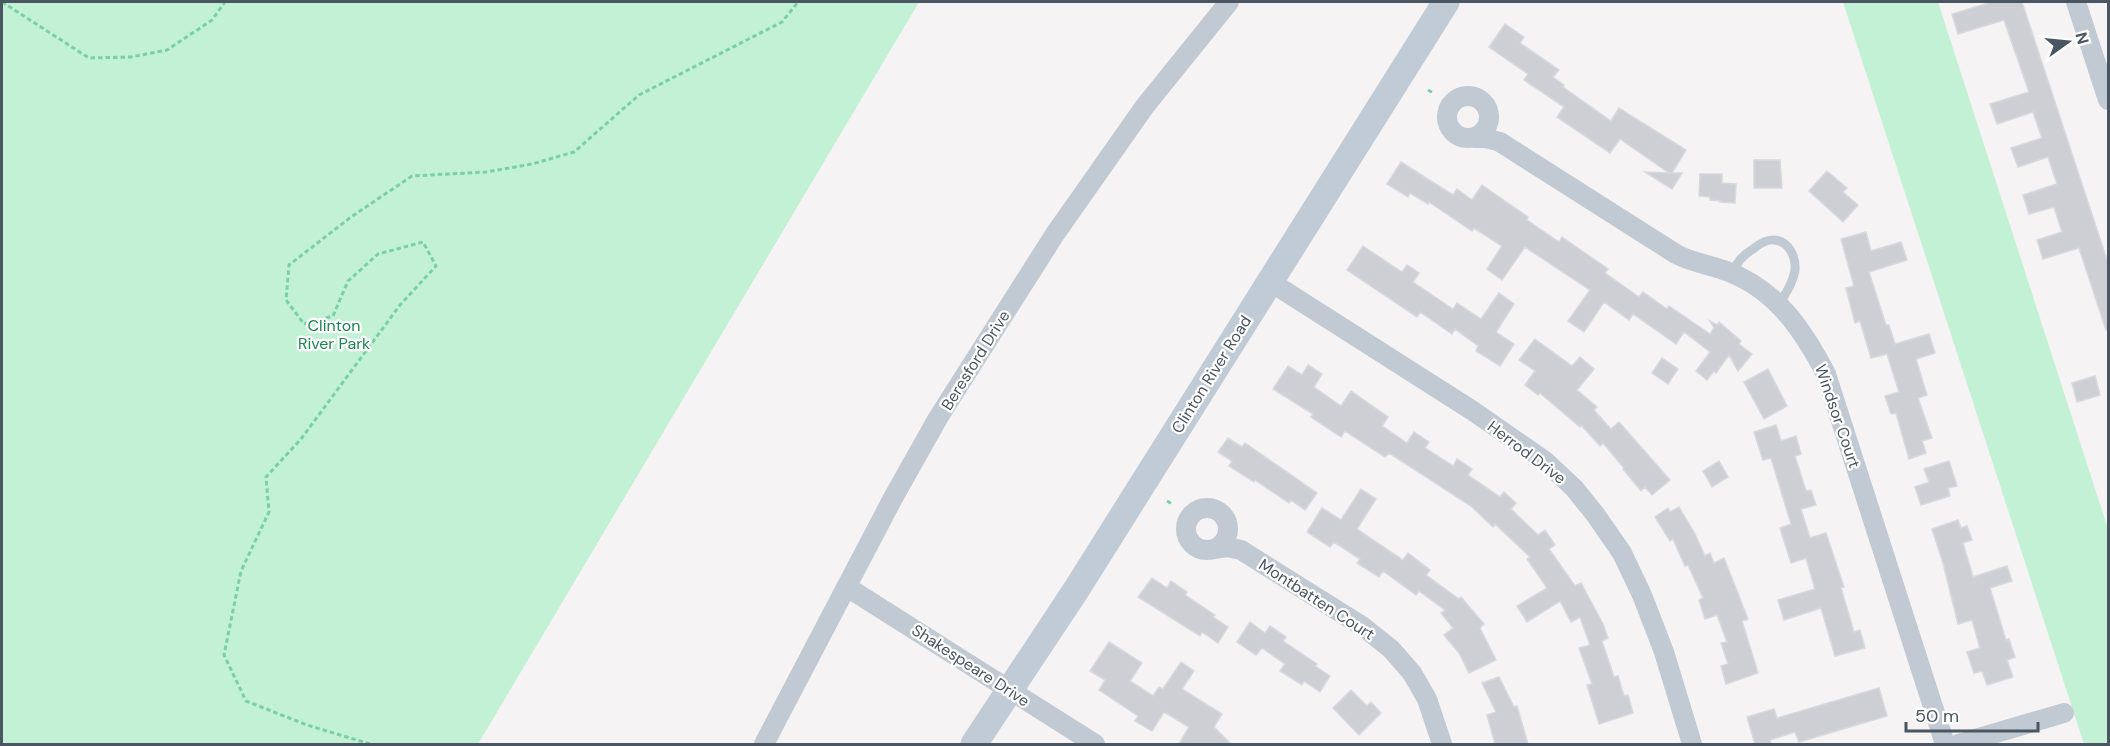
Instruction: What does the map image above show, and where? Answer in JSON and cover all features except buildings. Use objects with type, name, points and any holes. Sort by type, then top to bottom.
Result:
[{"type":"street","name":"Beresford Drive","points":[[764,744],[938,418],[1055,234],[1145,106],[1229,2]]},
{"type":"street","name":"Clinton River Road","points":[[974,744],[1076,590],[1446,2]]},
{"type":"street","points":[[2076,2],[2109,100]]},
{"type":"street","name":"Windsor Court","points":[[1500,142],[1489,110],[1480,99],[1466,96],[1454,102],[1447,114],[1449,127],[1460,137],[1486,138],[1500,142],[1689,261],[1732,273],[1779,304],[1808,340],[1826,374],[1945,744]]},
{"type":"street","points":[[1474,138],[1485,130],[1490,117]]},
{"type":"street","name":"Herrod Drive","points":[[1269,281],[1473,411],[1545,461],[1574,488],[1622,553],[1642,595],[1664,652],[1692,744]]},
{"type":"street","name":"Montbatten Court","points":[[1241,550],[1222,513],[1209,507],[1196,510],[1187,521],[1186,534],[1194,546],[1200,549],[1227,547],[1241,550],[1362,626],[1391,649],[1417,681],[1442,744]]},
{"type":"street","points":[[1215,549],[1225,540],[1228,526]]},
{"type":"street","name":"Shakespeare Drive","points":[[847,587],[1095,744]]},
{"type":"street","points":[[1958,744],[2064,713]]},
{"type":"lane","points":[[1732,273],[1737,262],[1761,244],[1772,239],[1786,244],[1794,256],[1795,271],[1790,287],[1779,304]]},
{"type":"path","points":[[2,3],[89,58],[131,57],[167,50],[212,20],[225,2]]},
{"type":"path","points":[[370,744],[306,725],[246,701],[224,655],[241,571],[269,512],[266,477],[301,439],[400,305],[436,266],[423,242],[378,254],[348,281],[333,316],[304,324],[286,300],[289,265],[351,217],[412,176],[486,172],[532,164],[574,152],[639,95],[782,22],[798,2]]},
{"type":"path","points":[[1428,90],[1433,93]]},
{"type":"path","points":[[1167,501],[1172,504]]},
{"type":"green space","name":"Clinton River Park","points":[[2,2],[919,2],[478,744],[2,744]]},
{"type":"green space","points":[[1843,2],[1938,2],[2108,529],[2108,744],[2084,744]]}]
